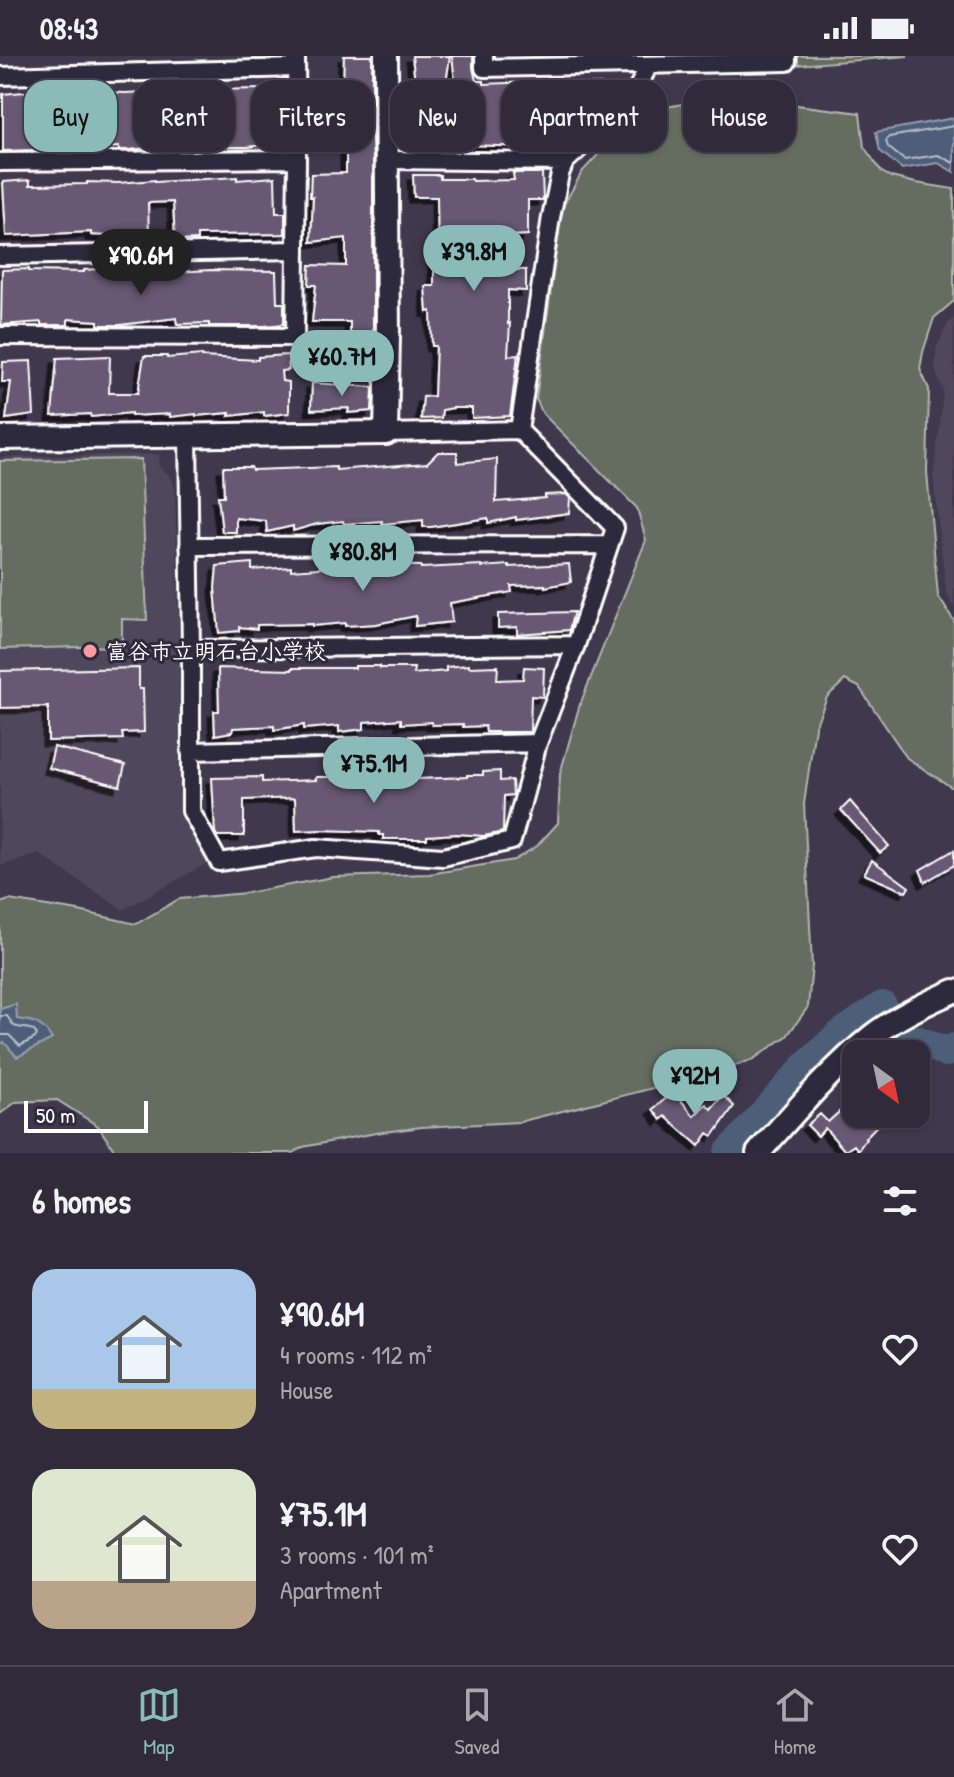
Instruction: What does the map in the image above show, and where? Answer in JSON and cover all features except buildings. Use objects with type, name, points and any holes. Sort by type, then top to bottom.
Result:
[{"type":"street","points":[[386,56],[386,433]]},
{"type":"street","points":[[484,56],[484,68],[787,62],[787,56]]},
{"type":"street","points":[[0,76],[296,62],[297,159],[295,337],[0,336]]},
{"type":"street","points":[[519,430],[560,174],[565,162],[617,114],[638,87],[649,65]]},
{"type":"street","points":[[0,162],[297,159]]},
{"type":"street","points":[[386,160],[565,162]]},
{"type":"street","points":[[0,256],[296,250]]},
{"type":"street","points":[[0,438],[188,435],[386,433],[519,430],[615,528],[576,645],[538,743],[512,841],[443,857],[316,848],[219,862],[191,811],[188,435]]},
{"type":"street","points":[[189,546],[608,545]]},
{"type":"street","points":[[191,649],[576,645]]},
{"type":"street","points":[[190,751],[538,743]]},
{"type":"street","points":[[758,1153],[817,1087],[880,1031],[954,991]]},
{"type":"shaded area","points":[[798,56],[908,56],[798,65]]},
{"type":"shaded area","points":[[683,104],[683,152],[796,152],[796,105],[860,113],[864,147],[882,172],[916,183],[954,189],[954,301],[934,318],[920,369],[929,389],[927,472],[938,596],[954,621],[954,789],[907,758],[859,687],[845,680],[827,697],[815,727],[804,804],[812,966],[808,1007],[787,1036],[752,1060],[695,1079],[519,1122],[422,1127],[376,1133],[303,1147],[293,1153],[116,1153],[98,1126],[57,1100],[16,1102],[0,1114],[0,903],[9,900],[136,924],[179,899],[246,893],[333,877],[429,874],[514,860],[537,846],[558,823],[560,774],[579,707],[646,540],[637,508],[543,414],[536,399],[562,208],[582,172],[600,152],[667,152],[667,107]]},
{"type":"shaded area","points":[[954,318],[954,609],[946,592],[933,477],[943,390],[935,370],[936,349],[948,323]]},
{"type":"shaded area","name":"富谷市立明石台小学校","points":[[159,454],[159,467],[168,474],[175,487],[183,814],[209,862],[123,910],[39,854],[0,866],[0,457]]},
{"type":"shaded area","points":[[141,459],[147,620],[122,619],[122,646],[0,649],[0,461]]},
{"type":"water","points":[[954,118],[954,172],[938,163],[902,169],[880,151],[876,132]]},
{"type":"water","points":[[16,1004],[17,1019],[38,1024],[52,1039],[17,1057],[4,1042],[0,1045],[0,1009]]},
{"type":"waterway","points":[[729,1153],[810,1062],[840,1035],[882,1006],[901,1034],[947,1052],[954,1048]]},
{"type":"place","name":"富谷市立明石台小学校","points":[[90,651]]}]
